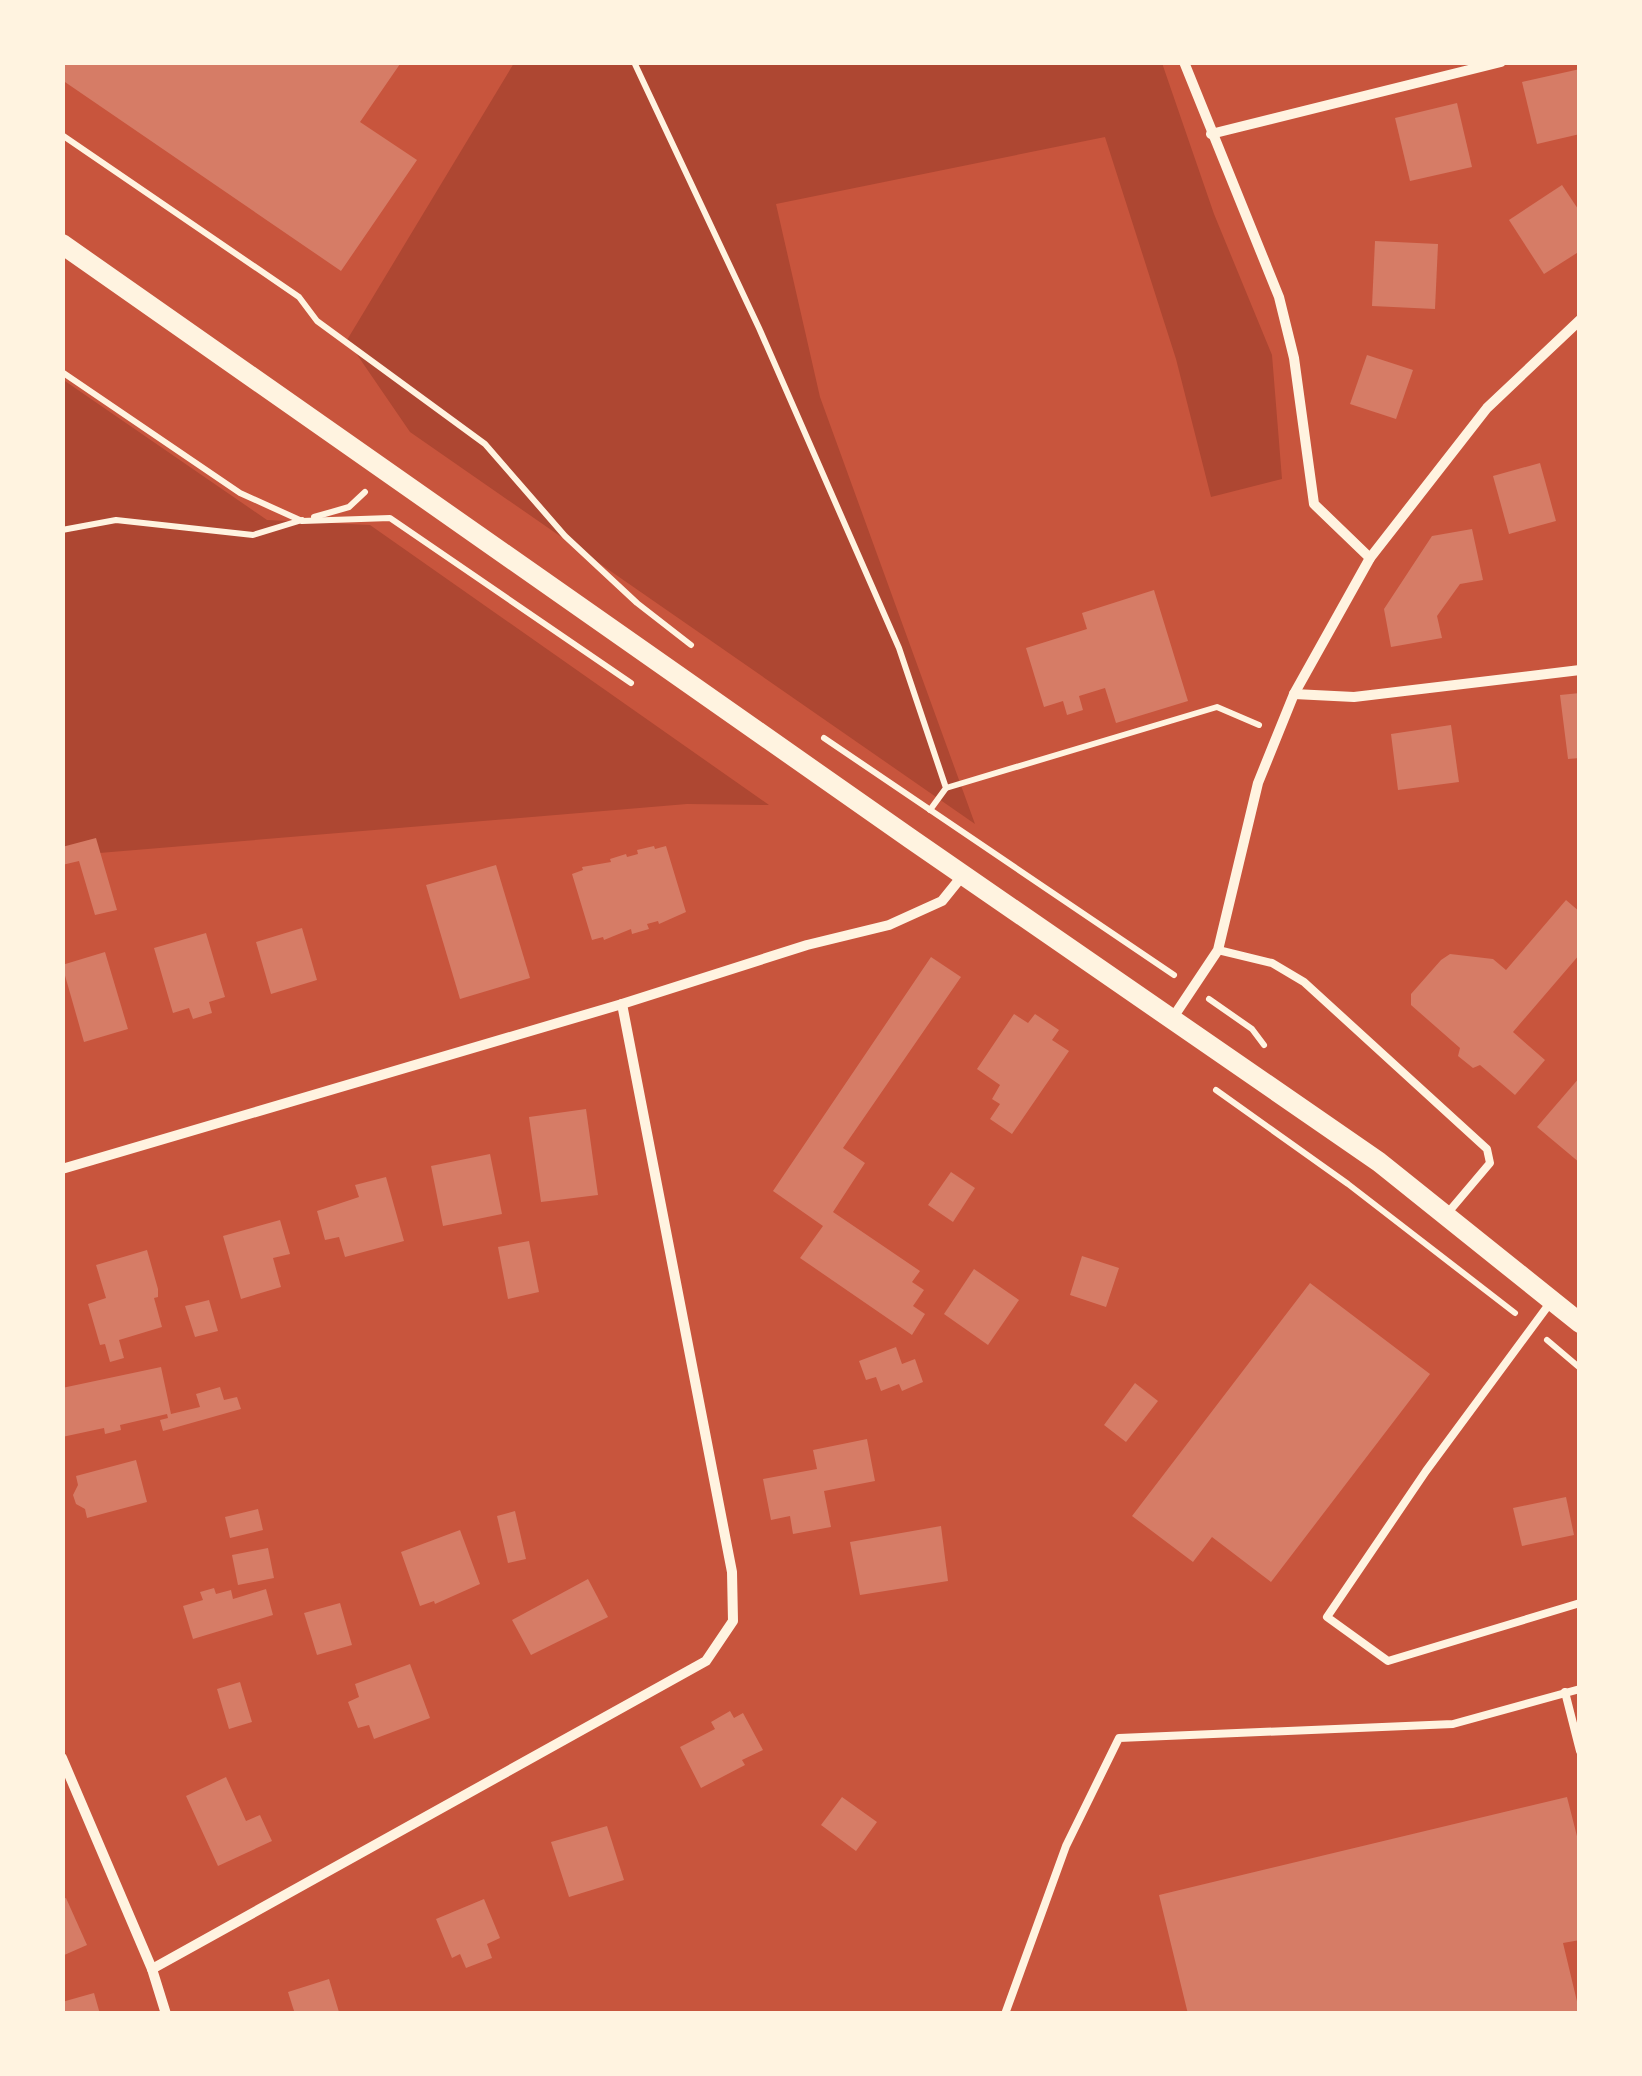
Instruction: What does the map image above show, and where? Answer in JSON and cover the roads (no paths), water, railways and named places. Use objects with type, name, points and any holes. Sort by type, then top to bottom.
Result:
[{"type":"main road","points":[[62,244],[1379,1162],[1580,1323]]},
{"type":"street","points":[[1184,62],[1279,297],[1294,358],[1314,504],[1370,558]]},
{"type":"street","points":[[1211,134],[1502,62]]},
{"type":"street","points":[[1172,1020],[1218,950],[1258,783],[1294,694],[1370,558],[1487,408],[1580,320]]},
{"type":"street","points":[[1294,694],[1354,697],[1580,670]]},
{"type":"street","points":[[62,1169],[622,1004],[807,945],[889,925],[942,901],[964,875]]},
{"type":"street","points":[[152,1969],[706,1661],[733,1621],[732,1572],[622,1004]]},
{"type":"street","points":[[62,1758],[152,1969],[166,2014]]},
{"type":"lane","points":[[1218,950],[1272,963],[1304,982],[1487,1149],[1490,1163],[1446,1215]]},
{"type":"lane","points":[[1553,1300],[1426,1472],[1327,1617],[1388,1661],[1580,1603]]},
{"type":"lane","points":[[1004,2014],[1066,1846],[1118,1738],[1453,1724],[1580,1688]]},
{"type":"lane","points":[[1565,1692],[1580,1751]]}]
